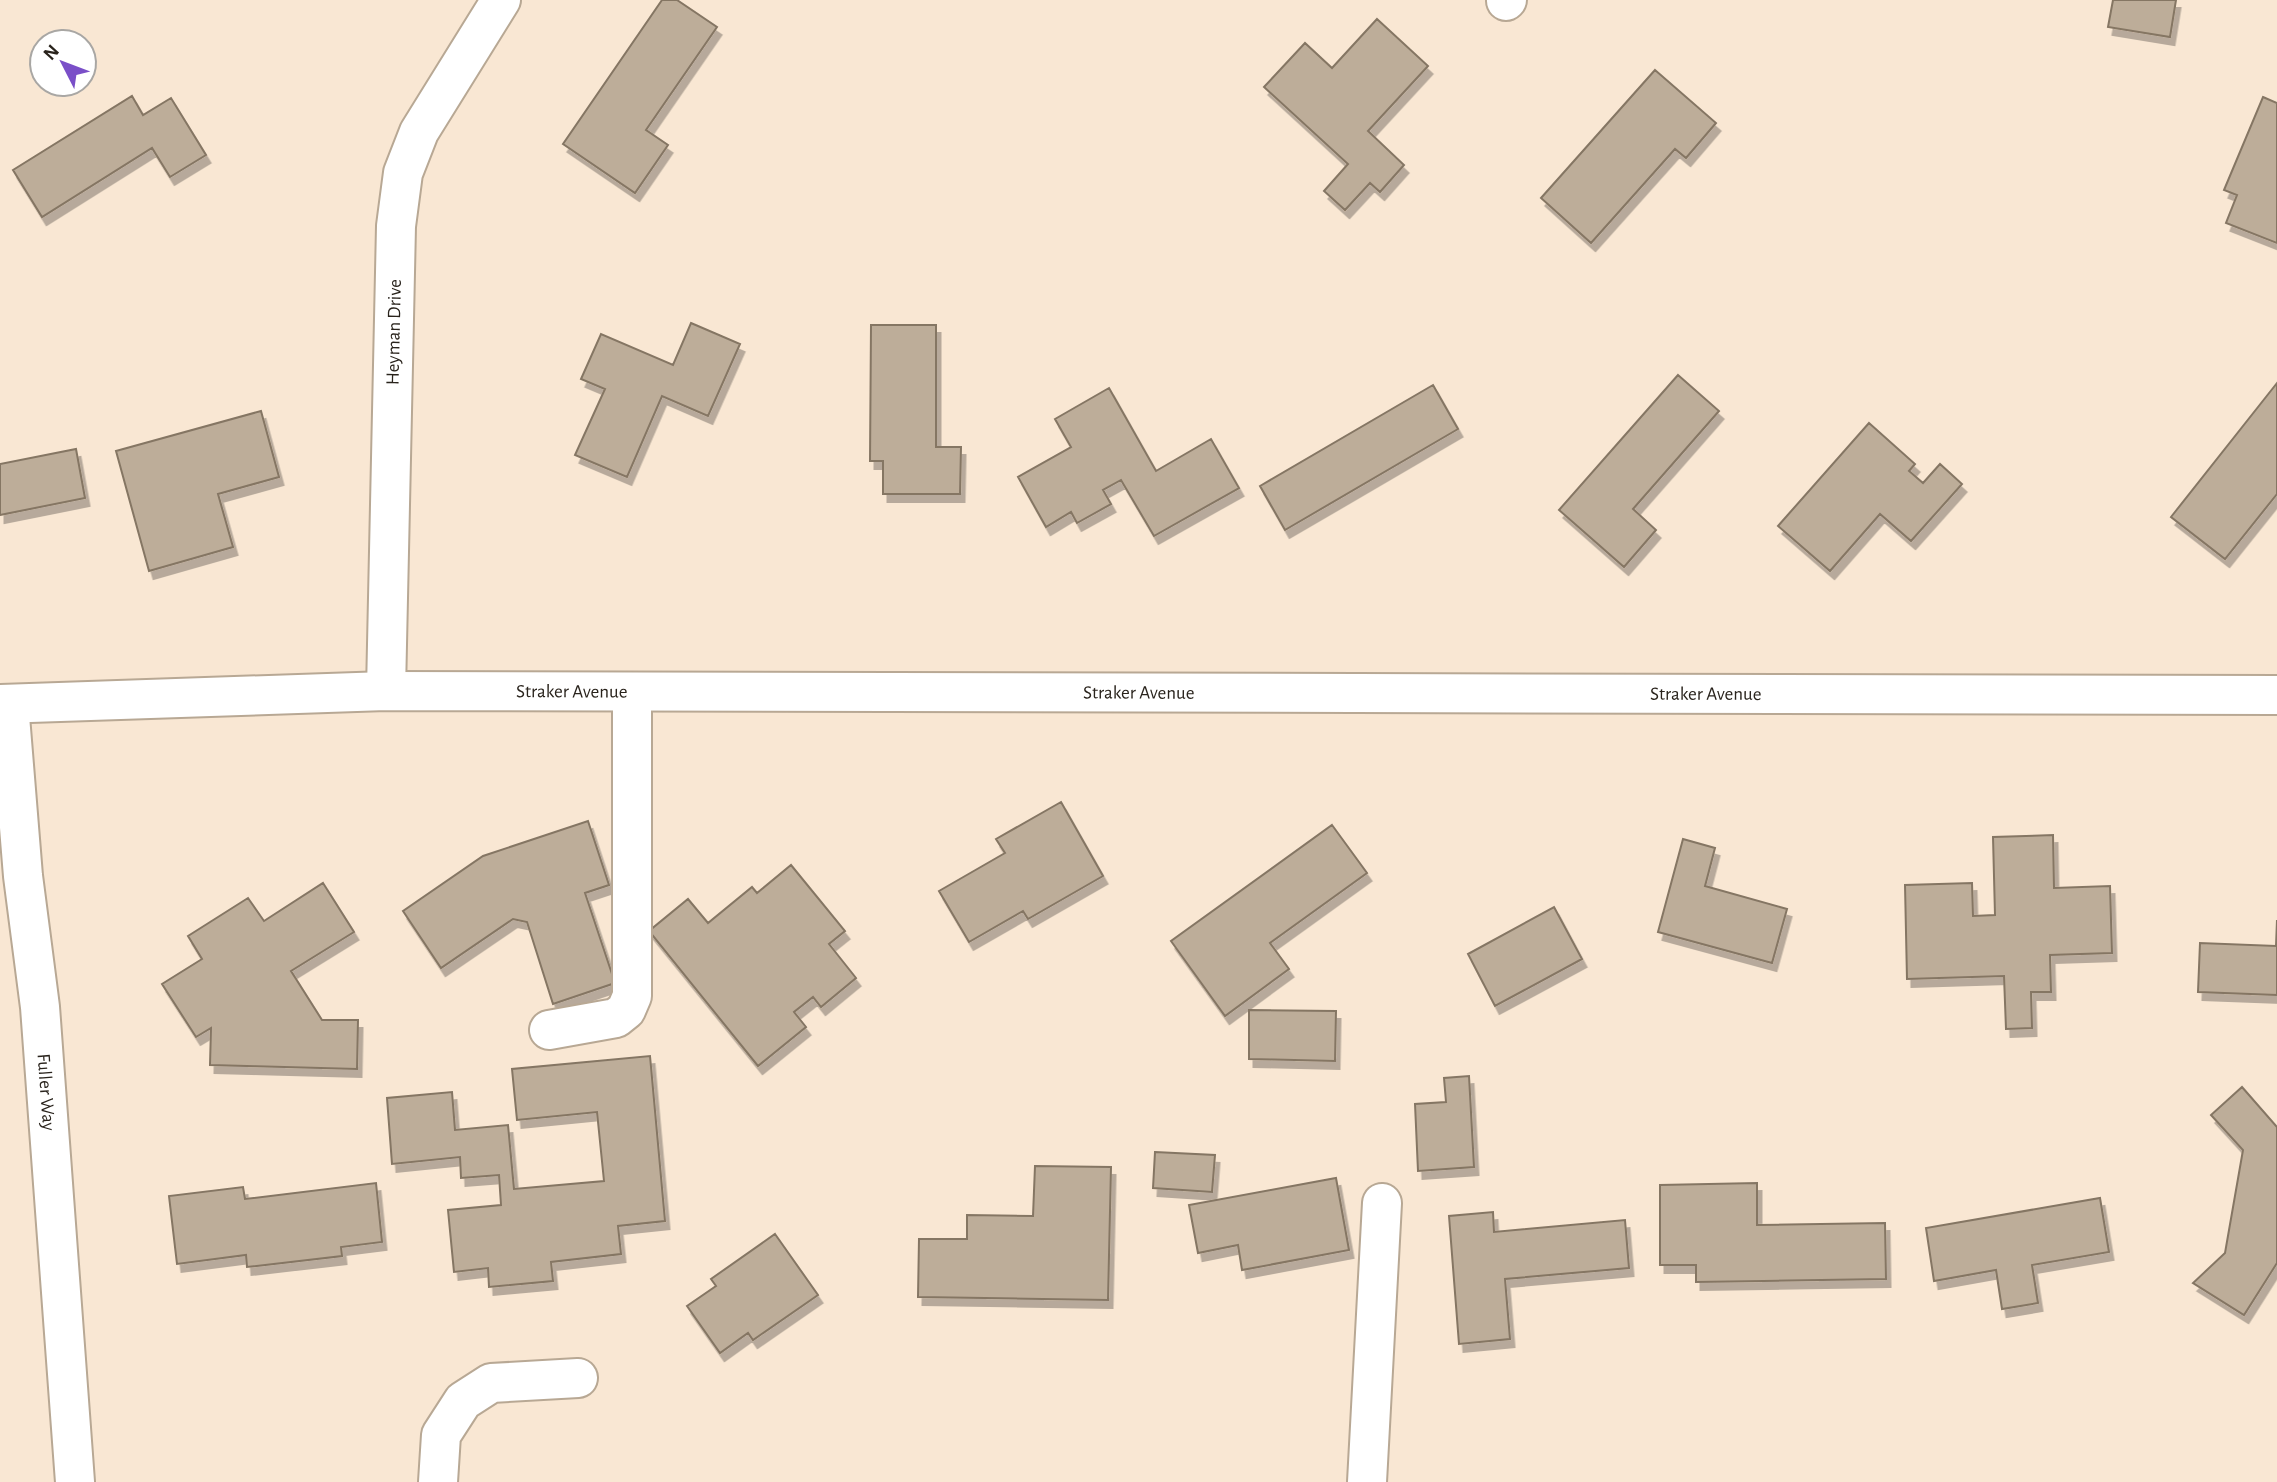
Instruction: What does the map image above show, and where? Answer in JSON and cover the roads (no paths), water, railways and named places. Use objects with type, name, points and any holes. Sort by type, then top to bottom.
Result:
[{"type":"street","name":"Heyman Drive","points":[[386,691],[396,226],[403,173],[419,132],[501,0]]},
{"type":"street","name":"Straker Avenue","points":[[4,704],[386,691],[2277,695]]},
{"type":"street","points":[[549,1030],[616,1018],[626,1010],[632,996],[632,692]]},
{"type":"street","name":"Fuller Way","points":[[4,704],[40,1007],[75,1482]]},
{"type":"street","points":[[1367,1482],[1382,1203]]},
{"type":"street","points":[[438,1482],[441,1435],[463,1401],[491,1383],[578,1378]]}]
